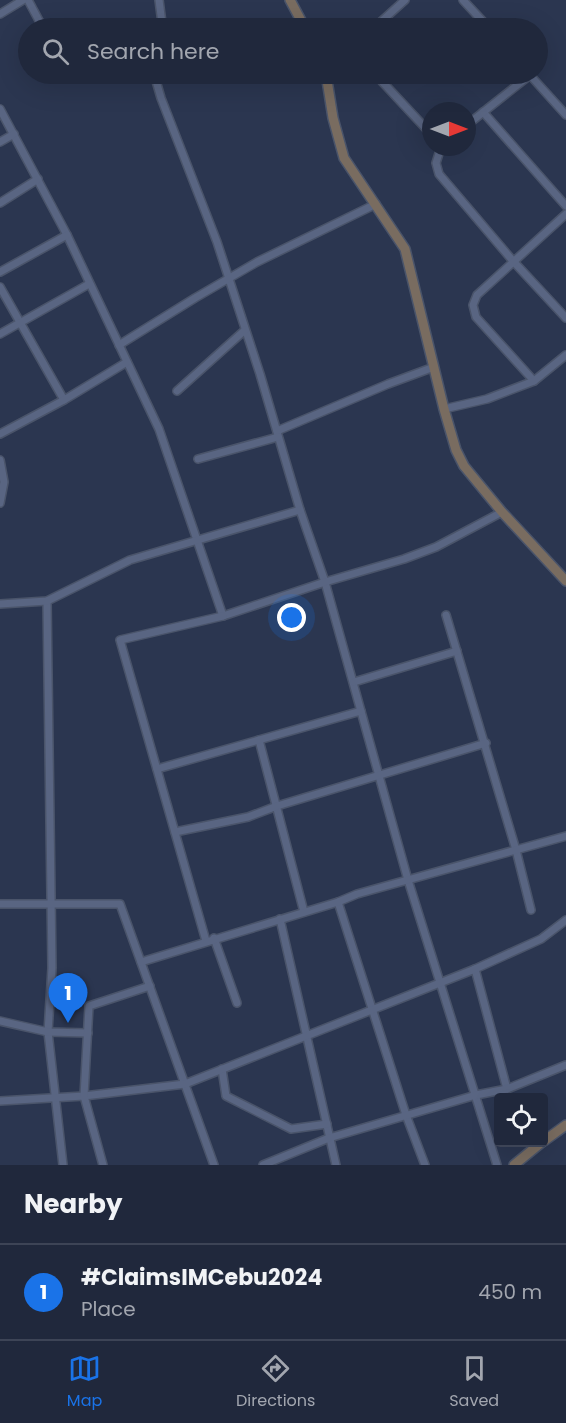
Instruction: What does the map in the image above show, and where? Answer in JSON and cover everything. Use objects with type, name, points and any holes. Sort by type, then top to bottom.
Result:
[{"type":"street","points":[[0,14],[26,0],[37,18]]},
{"type":"street","points":[[159,0],[161,18]]},
{"type":"street","points":[[290,0],[300,18]]},
{"type":"street","points":[[385,18],[405,0]]},
{"type":"street","points":[[463,0],[480,18]]},
{"type":"street","points":[[157,84],[217,242],[300,510],[325,582],[408,880],[497,1165]]},
{"type":"street","points":[[328,84],[333,118],[344,158],[405,249],[456,450],[464,466],[502,512],[566,581]]},
{"type":"street","points":[[384,84],[422,124]]},
{"type":"street","points":[[476,117],[517,84]]},
{"type":"street","points":[[538,84],[566,115]]},
{"type":"street","points":[[0,109],[67,235],[159,429],[223,616]]},
{"type":"street","points":[[483,112],[566,207]]},
{"type":"street","points":[[0,142],[14,134]]},
{"type":"street","points":[[438,156],[436,163],[439,174],[513,261],[566,318]]},
{"type":"street","points":[[0,203],[38,179]]},
{"type":"street","points":[[119,345],[257,262],[376,204]]},
{"type":"street","points":[[534,381],[474,315],[474,300],[513,261],[566,214]]},
{"type":"street","points":[[0,272],[67,235]]},
{"type":"street","points":[[0,334],[89,284]]},
{"type":"street","points":[[0,287],[64,400]]},
{"type":"street","points":[[177,391],[245,330]]},
{"type":"street","points":[[444,409],[487,399],[534,381],[566,355]]},
{"type":"street","points":[[0,434],[64,400],[127,362]]},
{"type":"street","points":[[198,459],[278,434],[388,384],[434,367]]},
{"type":"street","points":[[0,460],[4,483],[0,503]]},
{"type":"street","points":[[0,604],[47,602],[130,560],[300,510]]},
{"type":"street","points":[[206,941],[120,640],[223,616],[325,582],[385,566],[436,547],[502,512]]},
{"type":"street","points":[[47,602],[52,968],[48,1032],[63,1165]]},
{"type":"street","points":[[446,615],[486,743],[531,910]]},
{"type":"street","points":[[354,682],[458,651]]},
{"type":"street","points":[[157,769],[361,711]]},
{"type":"street","points":[[259,740],[304,912]]},
{"type":"street","points":[[175,832],[248,817],[277,806],[486,743]]},
{"type":"street","points":[[141,962],[338,902],[357,894],[566,836]]},
{"type":"street","points":[[338,902],[406,1115],[425,1165]]},
{"type":"street","points":[[0,904],[120,904],[214,1165]]},
{"type":"street","points":[[280,919],[336,1165]]},
{"type":"street","points":[[0,1101],[84,1096],[185,1084],[476,969],[541,939],[566,920]]},
{"type":"street","points":[[214,938],[237,1003]]},
{"type":"street","points":[[476,969],[507,1089]]},
{"type":"street","points":[[102,1165],[84,1096],[89,1006],[150,986]]},
{"type":"street","points":[[0,1021],[48,1032],[88,1033]]},
{"type":"street","points":[[263,1165],[329,1138],[476,1095],[507,1089],[566,1065]]},
{"type":"street","points":[[222,1069],[226,1096],[291,1129],[327,1124]]},
{"type":"street","points":[[548,1138],[566,1125]]},
{"type":"street","points":[[514,1165],[537,1147]]},
{"type":"place","name":"#ClaimsIMCebu2024","points":[[68,1023]]}]
